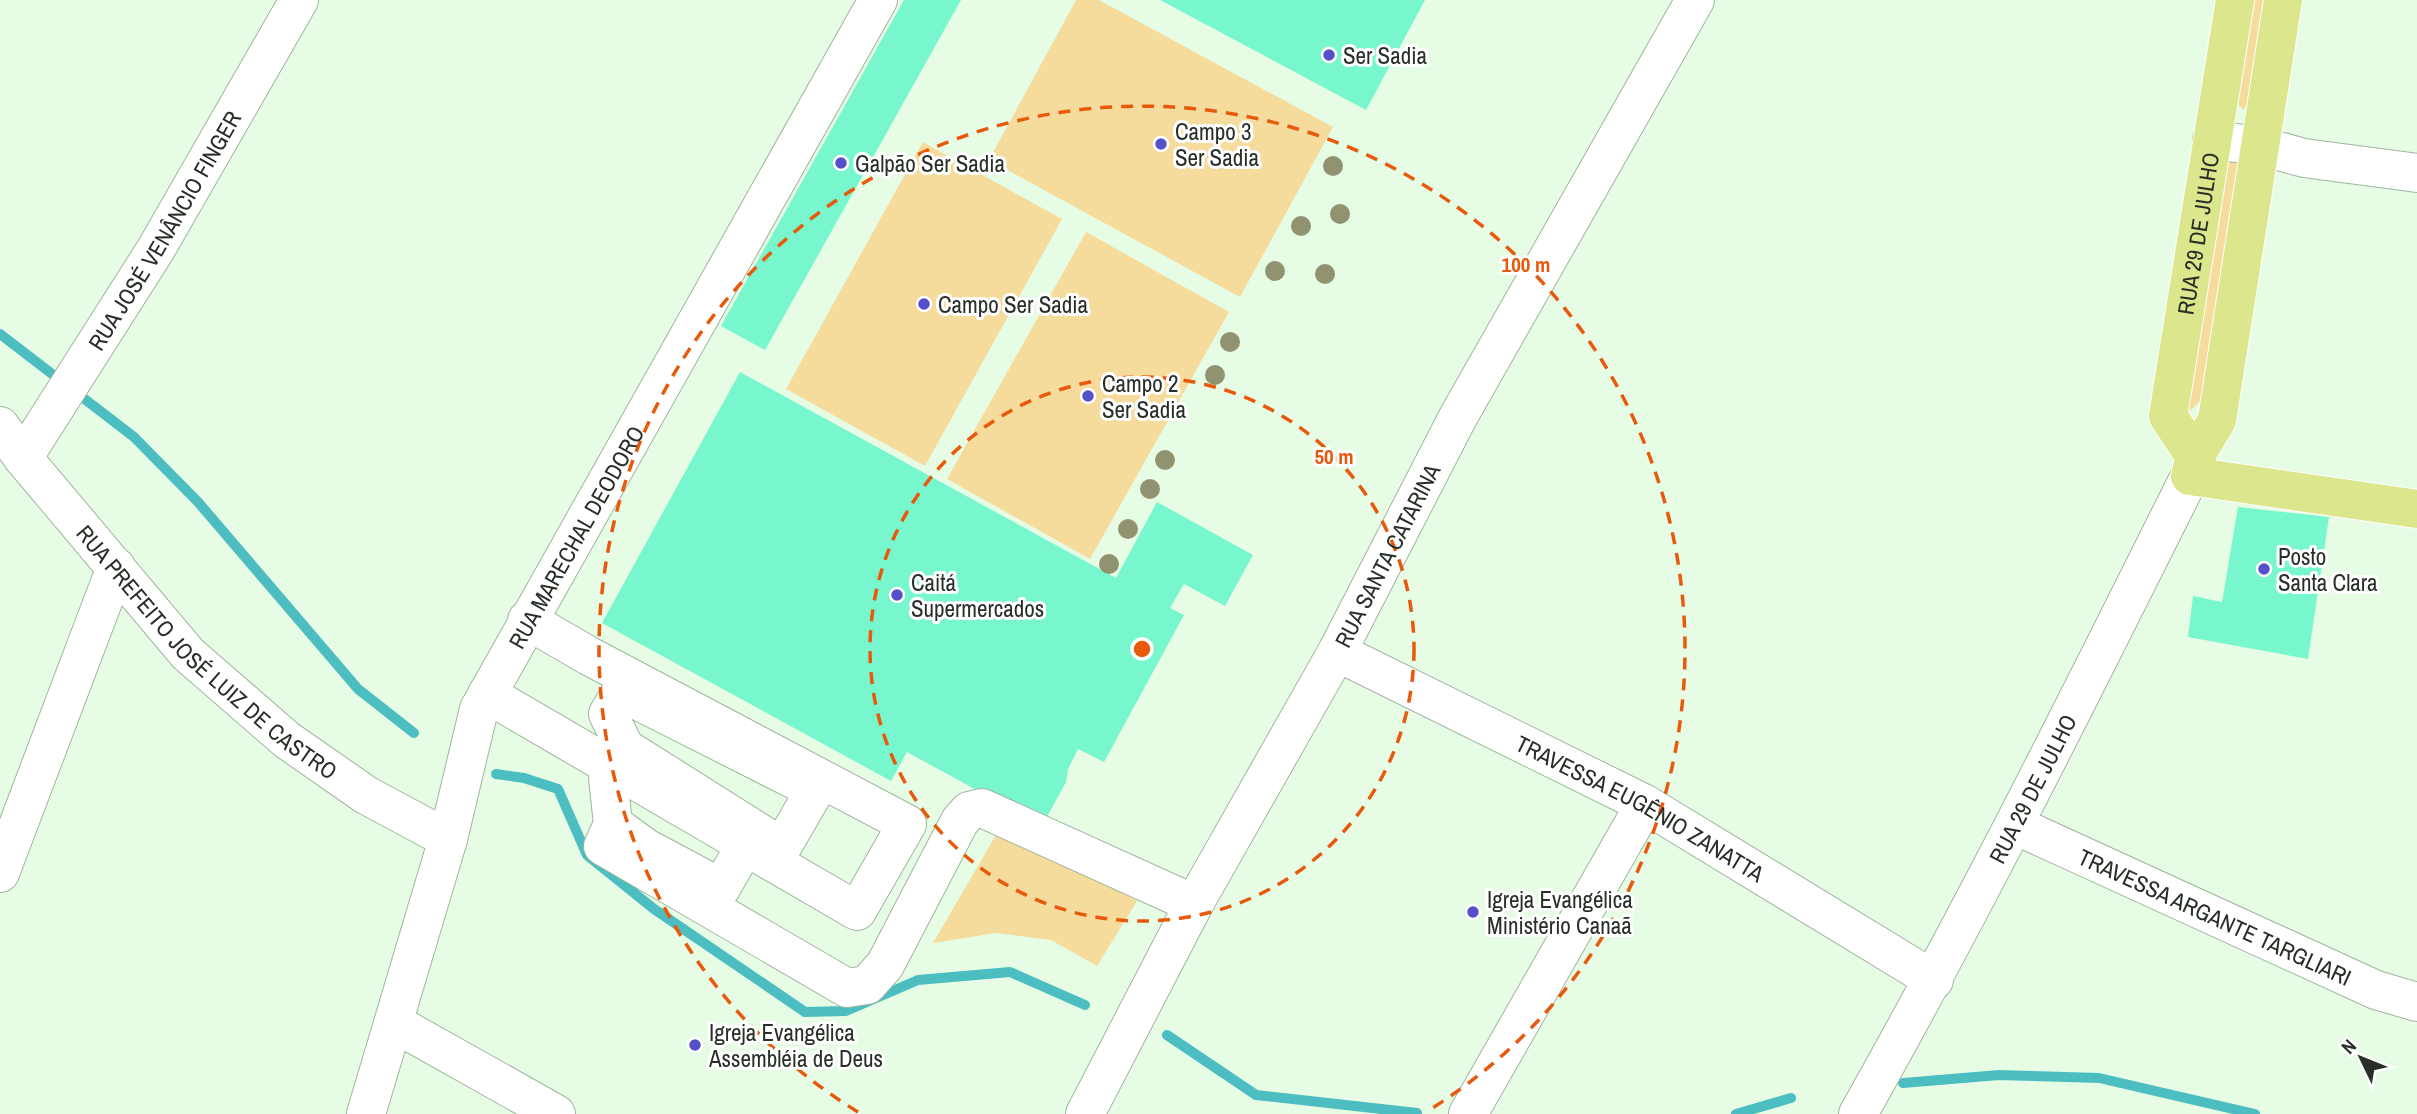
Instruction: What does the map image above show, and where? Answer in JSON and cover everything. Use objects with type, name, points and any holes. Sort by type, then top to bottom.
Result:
[{"type":"main road","name":"RUA 29 DE JULHO","points":[[2193,467],[2168,416],[2235,0]]},
{"type":"main road","name":"RUA 29 DE JULHO","points":[[2193,467],[2217,420],[2283,0]]},
{"type":"main road","points":[[2193,467],[2417,509]]},
{"type":"street","name":"RUA JOSÉ VENÂNCIO FINGER","points":[[23,458],[156,249],[299,0]]},
{"type":"street","name":"RUA MARECHAL DEODORO","points":[[366,1114],[448,839],[479,709],[878,0]]},
{"type":"street","name":"RUA SANTA CATARINA","points":[[1085,1114],[1194,904],[1336,652],[1458,417],[1695,0]]},
{"type":"street","points":[[2212,140],[2260,146],[2304,158],[2417,173]]},
{"type":"street","name":"RUA PREFEITO JOSÉ LUIZ DE CASTRO","points":[[0,426],[23,458],[188,654],[287,740],[366,794],[448,839]]},
{"type":"street","name":"RUA 29 DE JULHO","points":[[1858,1114],[1934,980],[2015,825],[2193,467]]},
{"type":"street","points":[[0,873],[116,568]]},
{"type":"street","points":[[487,694],[620,759],[782,847],[815,790],[621,692],[608,714],[620,759],[745,845],[857,911],[907,824],[589,656],[527,620]]},
{"type":"street","name":"TRAVESSA EUGÊNIO ZANATTA","points":[[1336,652],[1645,804],[1934,980]]},
{"type":"street","points":[[620,759],[608,778],[613,824],[603,846],[847,988],[867,985],[885,965],[960,821],[969,811],[982,808],[1194,904]]},
{"type":"street","points":[[1468,1114],[1645,804]]},
{"type":"street","points":[[613,824],[646,848],[721,888],[745,845]]},
{"type":"street","name":"TRAVESSA ARGANTE TARGLIARI","points":[[2015,825],[2376,990],[2417,1002]]},
{"type":"street","points":[[394,1023],[556,1114]]},
{"type":"shaded area","name":"Campo 3 Ser Sadia","points":[[1076,0],[1099,0],[1333,127],[1240,297],[989,160]]},
{"type":"shaded area","points":[[2242,0],[2273,0],[2256,94],[2243,110],[2227,89]]},
{"type":"shaded area","name":"Campo Ser Sadia","points":[[923,142],[1062,219],[925,466],[786,389]]},
{"type":"shaded area","points":[[2234,144],[2245,163],[2204,398],[2185,415],[2214,160]]},
{"type":"shaded area","name":"Campo 2 Ser Sadia","points":[[1086,232],[1229,312],[1090,559],[947,479]]},
{"type":"shaded area","points":[[1003,823],[1137,901],[1097,966],[1051,940],[996,933],[933,943]]},
{"type":"building","name":"Galpão Ser Sadia","points":[[904,0],[961,0],[765,350],[721,326]]},
{"type":"building","name":"Ser Sadia","points":[[1160,0],[1425,0],[1366,110]]},
{"type":"building","name":"Caitá Supermercados","points":[[740,372],[1116,578],[1157,502],[1253,555],[1225,606],[1184,584],[1170,608],[1184,615],[1104,762],[1078,749],[1068,769],[1066,782],[1042,826],[907,752],[891,781],[602,623]]},
{"type":"building","points":[[2238,507],[2329,517],[2308,659],[2188,637],[2193,596],[2222,602]]},
{"type":"waterway","points":[[0,334],[134,437],[198,502],[358,689],[414,733]]},
{"type":"waterway","points":[[496,774],[524,778],[558,789],[587,855],[654,909],[805,1012],[846,1011],[918,980],[1010,972],[1085,1005]]},
{"type":"waterway","points":[[1167,1035],[1256,1095],[1417,1113]]},
{"type":"waterway","points":[[1903,1083],[1999,1075],[2099,1078],[2255,1114]]},
{"type":"waterway","points":[[1736,1114],[1791,1098]]},
{"type":"place","name":"Ser Sadia","points":[[1329,55]]},
{"type":"place","name":"Campo 3 Ser Sadia","points":[[1161,144]]},
{"type":"place","name":"Galpão Ser Sadia","points":[[841,163]]},
{"type":"place","name":"Campo Ser Sadia","points":[[924,304]]},
{"type":"place","name":"Campo 2 Ser Sadia","points":[[1088,396]]},
{"type":"place","name":"Posto Santa Clara","points":[[2264,569]]},
{"type":"place","name":"Caitá Supermercados","points":[[897,595]]},
{"type":"place","name":"Igreja Evangélica Ministério Canaã","points":[[1473,912]]},
{"type":"place","name":"Igreja Evangélica Assembléia de Deus","points":[[695,1045]]}]
